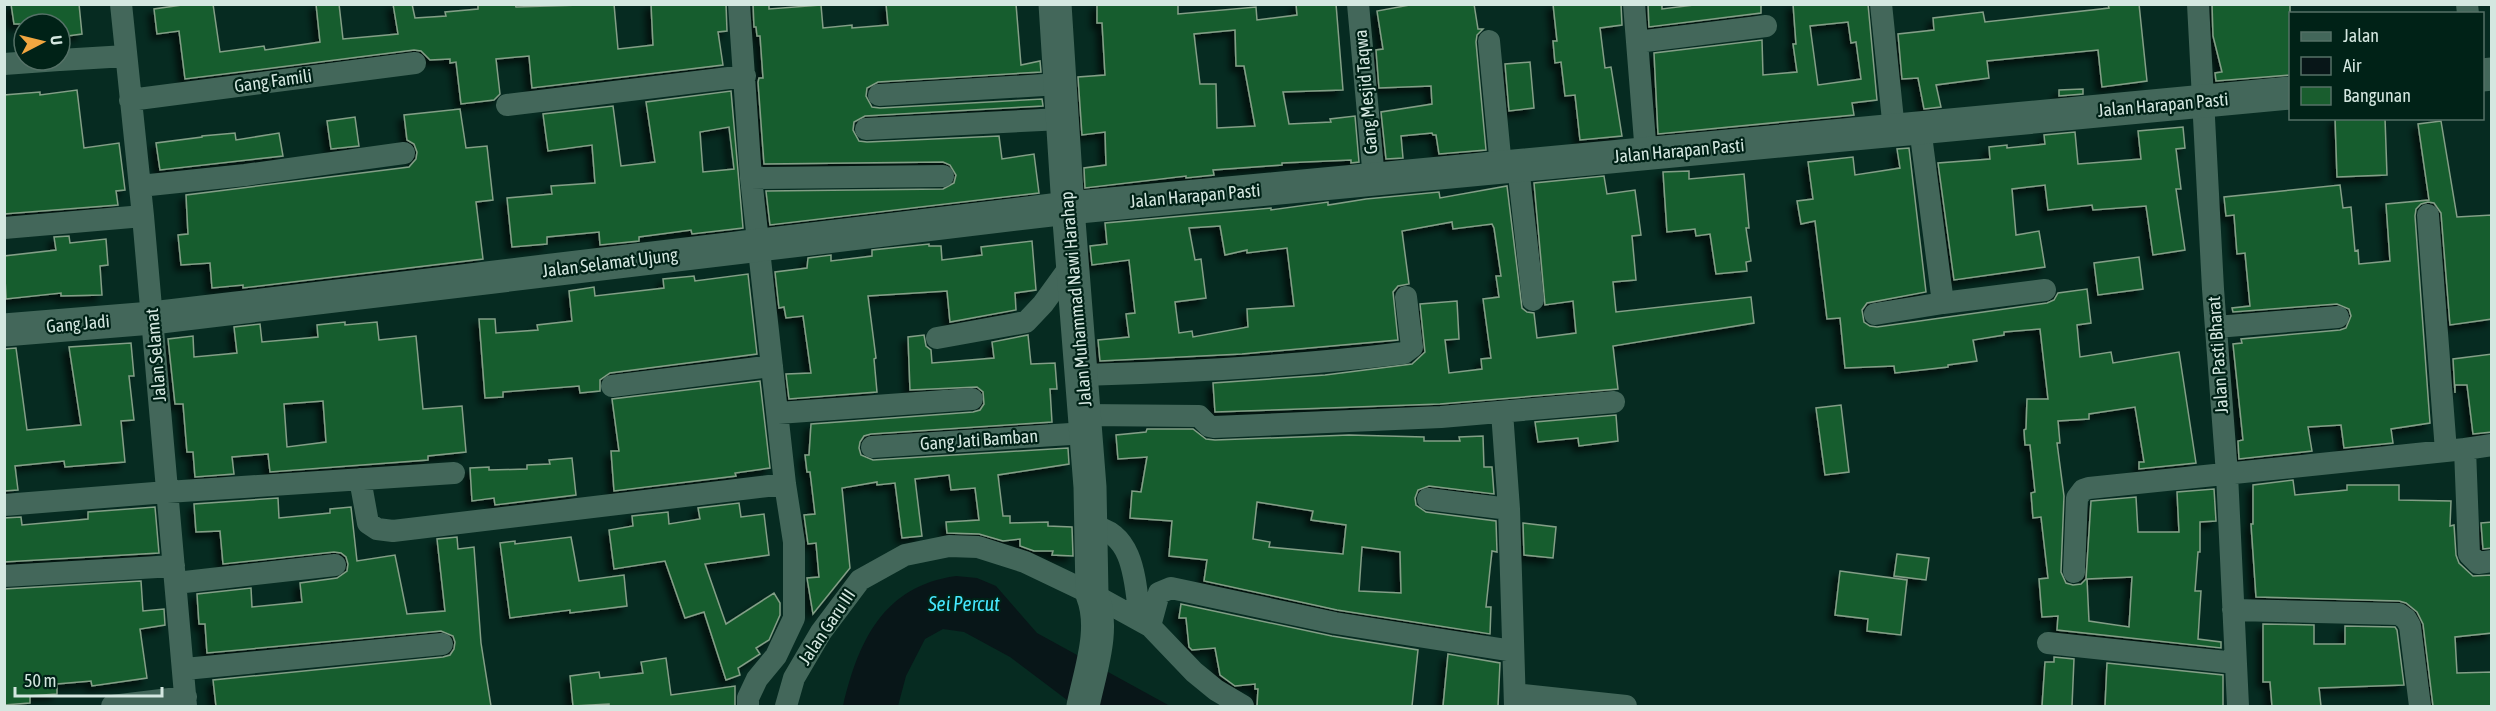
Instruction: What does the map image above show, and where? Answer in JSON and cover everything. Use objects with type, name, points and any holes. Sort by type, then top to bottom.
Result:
[{"type":"street","name":"Jalan Selamat","points":[[121,4],[143,216],[185,669],[186,702]]},
{"type":"street","points":[[739,4],[751,178],[785,484],[794,542],[794,618],[776,656],[757,679],[748,698],[748,706]]},
{"type":"street","name":"Jalan Muhammad Nawi Harahap","points":[[1056,4],[1068,208],[1092,526],[1090,613]]},
{"type":"street","name":"Gang Mesjid Taqwa","points":[[1358,4],[1374,179]]},
{"type":"street","points":[[1635,4],[1646,154]]},
{"type":"street","points":[[1881,4],[1944,303]]},
{"type":"street","name":"Jalan Pasti Bharat","points":[[2198,4],[2216,327],[2228,474],[2238,706]]},
{"type":"street","points":[[1637,42],[1766,26]]},
{"type":"street","points":[[1489,41],[1533,300]]},
{"type":"street","points":[[72,59],[126,56]]},
{"type":"street","name":"Gang Famili","points":[[130,100],[416,63]]},
{"type":"street","points":[[507,105],[745,76]]},
{"type":"street","points":[[879,95],[1060,84]]},
{"type":"street","name":"Jalan Harapan Pasti","points":[[1068,208],[2289,93]]},
{"type":"street","points":[[866,129],[1062,119]]},
{"type":"street","points":[[140,186],[245,175],[404,153]]},
{"type":"street","points":[[751,178],[943,176]]},
{"type":"street","name":"Jalan Selamat Ujung","points":[[152,318],[1068,208]]},
{"type":"street","points":[[2428,215],[2469,554],[2478,563],[2492,561]]},
{"type":"street","points":[[4,228],[143,216]]},
{"type":"street","points":[[937,338],[1026,322],[1043,304],[1072,264]]},
{"type":"street","points":[[1875,314],[2045,290]]},
{"type":"street","points":[[1082,375],[1304,363],[1404,353],[1412,347],[1406,297]]},
{"type":"street","points":[[2216,327],[2338,317]]},
{"type":"street","name":"Gang Jadi","points":[[4,330],[152,318]]},
{"type":"street","points":[[612,386],[772,366]]},
{"type":"street","points":[[778,413],[972,399]]},
{"type":"street","name":"Gang Jati Bamban","points":[[872,447],[1086,424],[1198,416],[1209,426],[1214,427],[1441,417],[1614,402]]},
{"type":"street","points":[[1502,412],[1509,509],[1515,700],[1626,706]]},
{"type":"street","points":[[2074,572],[2077,498],[2083,490],[2492,445]]},
{"type":"street","points":[[4,505],[454,472]]},
{"type":"street","points":[[360,479],[368,523],[377,529],[393,531],[785,484]]},
{"type":"street","points":[[1428,500],[1509,509]]},
{"type":"street","points":[[1092,526],[1112,532],[1120,540],[1130,559],[1145,623]]},
{"type":"street","name":"Jalan Garu III","points":[[786,706],[794,678],[820,632],[860,580],[905,555],[949,546],[978,547],[1025,562],[1090,613],[1145,623],[1215,690],[1243,706]]},
{"type":"street","points":[[4,576],[175,574],[335,565]]},
{"type":"street","points":[[1145,623],[1159,593],[1171,588],[1335,623],[1513,651]]},
{"type":"street","points":[[2233,610],[2399,614],[2410,626],[2420,706]]},
{"type":"street","points":[[1063,706],[1090,613]]},
{"type":"street","points":[[1083,706],[1090,613]]},
{"type":"street","points":[[2048,643],[2236,663]]},
{"type":"street","points":[[185,669],[442,644]]},
{"type":"street","points":[[112,706],[186,702]]},
{"type":"water","name":"Sei Percut","points":[[956,576],[977,578],[996,586],[1037,633],[1170,706],[1075,706],[1010,657],[964,632],[943,629],[925,639],[906,676],[898,706],[843,706],[857,660],[866,639],[878,621],[892,605],[910,592],[931,582]]},
{"type":"building","points":[[11,4],[79,4],[82,34],[72,35],[72,12],[12,12]]},
{"type":"building","points":[[189,4],[213,4],[220,52],[264,46],[265,50],[320,42],[316,4],[339,4],[343,39],[398,34],[393,4],[412,4],[415,18],[446,16],[445,12],[478,9],[478,4],[515,4],[516,7],[614,4],[618,49],[653,45],[651,4],[726,4],[727,31],[718,32],[723,65],[532,88],[529,56],[496,59],[500,94],[494,100],[461,104],[456,62],[450,63],[450,59],[430,60],[421,51],[414,50],[185,79],[179,31],[157,34],[154,9]]},
{"type":"building","points":[[753,4],[769,4],[769,9],[821,5],[823,28],[852,25],[852,28],[888,25],[886,4],[1016,4],[1021,65],[1040,61],[1041,72],[878,82],[867,88],[866,96],[872,107],[880,108],[1042,99],[1043,106],[865,116],[854,122],[853,130],[859,141],[867,142],[999,136],[1002,159],[1034,154],[1039,193],[770,225],[766,191],[943,189],[954,183],[956,175],[950,165],[943,162],[764,164],[758,82],[759,78],[763,78],[760,36],[757,36],[756,27],[754,27]]},
{"type":"building","points":[[1097,4],[1178,4],[1178,14],[1256,7],[1257,20],[1297,15],[1296,4],[1336,4],[1343,90],[1283,92],[1289,124],[1331,122],[1330,119],[1355,116],[1359,162],[1351,163],[1351,160],[1282,163],[1282,165],[1213,170],[1214,175],[1186,178],[1186,176],[1085,188],[1084,168],[1106,165],[1105,132],[1082,135],[1078,77],[1105,75],[1102,23],[1097,23]],"holes":[[[1235,30],[1236,66],[1244,66],[1255,126],[1217,128],[1216,84],[1200,84],[1194,34]]]},
{"type":"building","points":[[1415,4],[1474,4],[1478,29],[1483,29],[1477,35],[1476,42],[1486,150],[1439,154],[1436,135],[1432,133],[1401,136],[1403,158],[1386,159],[1381,112],[1432,104],[1431,86],[1379,88],[1376,50],[1383,49],[1377,11]]},
{"type":"building","points":[[1553,4],[1621,4],[1622,25],[1600,28],[1605,68],[1611,67],[1622,136],[1580,140],[1575,95],[1565,96],[1561,62],[1555,63],[1553,41],[1557,41]]},
{"type":"building","points":[[1648,4],[1662,4],[1662,9],[1702,4],[1761,4],[1761,13],[1649,27]]},
{"type":"building","points":[[1793,4],[1868,4],[1877,100],[1852,103],[1854,115],[1658,134],[1654,53],[1762,40],[1763,75],[1797,72],[1793,44],[1796,44]],"holes":[[[1848,22],[1851,43],[1856,42],[1861,79],[1818,85],[1810,26]]]},
{"type":"building","points":[[2108,4],[2139,4],[2147,81],[2102,87],[2098,50],[1987,61],[1989,78],[1936,85],[1941,107],[1924,109],[1918,78],[1902,79],[1898,34],[1934,30],[1933,18],[1983,12],[1985,22],[2109,8]]},
{"type":"building","points":[[2212,4],[2290,4],[2289,75],[2216,81],[2215,73],[2222,72],[2213,36]]},
{"type":"building","points":[[1530,62],[1534,108],[1509,111],[1505,64]]},
{"type":"building","points":[[2083,89],[2083,94],[2059,96],[2059,90]]},
{"type":"building","points":[[77,90],[84,148],[119,143],[125,190],[116,191],[118,205],[4,214],[4,95],[40,92],[40,95]]},
{"type":"building","points":[[731,91],[743,228],[692,234],[691,230],[639,237],[639,241],[600,245],[599,232],[547,237],[547,244],[512,247],[507,198],[552,194],[551,186],[595,183],[592,145],[548,151],[543,114],[613,106],[621,166],[655,162],[646,102]],"holes":[[[729,127],[734,169],[703,172],[700,132]]]},
{"type":"building","points":[[460,109],[466,148],[487,146],[493,200],[476,202],[483,259],[243,288],[243,285],[212,288],[210,263],[181,265],[178,235],[188,234],[186,195],[409,167],[416,159],[417,152],[414,144],[407,140],[404,115]]},
{"type":"building","points":[[355,117],[359,146],[331,149],[327,121]]},
{"type":"building","points":[[2335,120],[2385,120],[2387,175],[2337,177]]},
{"type":"building","points":[[2441,121],[2457,217],[2492,215],[2492,319],[2450,325],[2441,213],[2434,203],[2421,204],[2416,209],[2415,216],[2430,423],[2391,429],[2393,443],[2344,448],[2341,425],[2308,427],[2312,451],[2239,459],[2238,441],[2243,440],[2233,344],[2242,343],[2241,339],[2340,330],[2346,328],[2351,316],[2349,309],[2337,304],[2233,312],[2232,308],[2250,306],[2245,253],[2237,254],[2234,215],[2226,216],[2224,197],[2340,185],[2343,208],[2351,207],[2355,251],[2358,250],[2359,264],[2390,261],[2386,204],[2429,200],[2418,124]]},
{"type":"building","points":[[2183,127],[2185,148],[2176,149],[2181,189],[2176,189],[2185,250],[2153,255],[2146,206],[2093,210],[2092,205],[2048,210],[2045,185],[2012,189],[2016,235],[2039,231],[2045,267],[1954,280],[1938,163],[1990,159],[1989,147],[2007,145],[2007,148],[2045,144],[2044,135],[2075,132],[2078,164],[2141,159],[2138,131]]},
{"type":"building","points":[[235,133],[236,140],[279,133],[283,156],[160,170],[156,143]]},
{"type":"building","points":[[1909,148],[1926,292],[1867,303],[1862,310],[1864,322],[1877,327],[2047,303],[2054,300],[2058,293],[2087,289],[2091,323],[2077,325],[2080,357],[2111,352],[2113,363],[2179,352],[2196,463],[2139,469],[2139,462],[2144,462],[2135,407],[2089,414],[2089,419],[2058,421],[2060,443],[2057,443],[2064,496],[2061,572],[2066,583],[2073,585],[2081,584],[2086,579],[2091,501],[2136,497],[2138,532],[2179,532],[2177,492],[2214,489],[2216,521],[2200,522],[2200,552],[2198,552],[2195,591],[2201,591],[2198,639],[2221,642],[2221,648],[2057,630],[2058,616],[2042,617],[2039,579],[2048,578],[2041,517],[2033,518],[2031,493],[2035,492],[2030,445],[2025,445],[2024,430],[2026,429],[2027,399],[2048,399],[2040,329],[2004,332],[2004,335],[1973,340],[1977,361],[1948,365],[1948,367],[1895,373],[1894,366],[1845,368],[1840,318],[1827,319],[1815,221],[1801,224],[1797,201],[1813,199],[1808,162],[1853,157],[1855,175],[1900,168],[1897,149]],"holes":[[[2132,577],[2129,627],[2089,621],[2087,579]]]},
{"type":"building","points":[[1689,171],[1689,179],[1744,174],[1749,228],[1746,228],[1751,261],[1746,262],[1747,271],[1716,274],[1710,234],[1696,236],[1695,229],[1667,232],[1663,172]]},
{"type":"building","points":[[1604,176],[1607,194],[1635,190],[1641,235],[1632,236],[1636,280],[1613,282],[1616,312],[1751,297],[1754,323],[1613,346],[1618,389],[1440,404],[1215,412],[1213,383],[1325,375],[1412,364],[1425,352],[1420,304],[1457,301],[1459,339],[1445,340],[1449,373],[1482,369],[1481,359],[1491,358],[1483,299],[1499,297],[1496,276],[1501,276],[1494,228],[1492,224],[1453,229],[1452,222],[1402,231],[1409,284],[1398,286],[1393,292],[1398,340],[1242,354],[1100,361],[1098,340],[1129,337],[1126,314],[1135,313],[1129,260],[1092,265],[1090,246],[1107,244],[1105,223],[1271,208],[1271,210],[1328,202],[1328,205],[1439,192],[1440,198],[1507,186],[1522,308],[1534,313],[1537,338],[1576,333],[1573,301],[1545,305],[1534,183]],"holes":[[[1220,226],[1225,255],[1247,250],[1247,253],[1287,248],[1294,306],[1247,309],[1248,327],[1193,337],[1192,331],[1179,333],[1175,302],[1206,298],[1201,259],[1195,260],[1189,228]]]},
{"type":"building","points":[[69,236],[70,243],[106,239],[108,265],[100,266],[102,295],[61,296],[61,293],[6,299],[4,256],[56,250],[54,237]]},
{"type":"building","points":[[1032,241],[1036,290],[1015,293],[1016,310],[950,322],[947,291],[868,296],[876,358],[874,359],[877,392],[789,399],[786,374],[811,373],[803,316],[786,318],[784,307],[779,308],[775,272],[807,268],[808,258],[831,255],[831,261],[872,256],[872,250],[929,244],[929,246],[941,246],[942,260],[982,255],[981,247]]},
{"type":"building","points":[[2139,257],[2143,289],[2098,295],[2094,263]]},
{"type":"building","points":[[748,274],[757,354],[610,373],[600,380],[600,391],[580,393],[579,386],[503,392],[503,397],[485,398],[479,319],[495,319],[496,333],[538,330],[537,325],[572,321],[569,291],[594,287],[595,296],[664,288],[663,279],[694,276],[695,281]]},
{"type":"building","points":[[377,322],[379,340],[416,336],[423,409],[462,406],[466,452],[428,456],[428,460],[270,472],[268,454],[232,457],[234,474],[195,477],[193,452],[187,452],[183,404],[175,404],[168,339],[193,336],[194,357],[237,353],[234,327],[260,324],[262,342],[318,337],[317,325]],"holes":[[[323,401],[326,442],[287,447],[284,404]]]},
{"type":"building","points":[[924,335],[926,346],[931,350],[932,363],[994,358],[992,342],[1028,335],[1031,364],[1055,363],[1057,389],[1050,389],[1052,422],[871,434],[864,436],[860,442],[861,455],[873,460],[1068,448],[1069,464],[998,475],[1003,516],[1010,516],[1010,523],[1048,522],[1048,526],[1072,527],[1073,556],[1052,555],[1053,551],[1034,551],[1020,546],[1020,539],[1003,541],[979,534],[947,533],[946,522],[979,520],[975,488],[951,490],[949,475],[915,479],[922,536],[902,538],[895,483],[877,485],[877,482],[842,488],[850,568],[813,614],[807,578],[819,577],[816,543],[808,544],[804,515],[815,514],[810,472],[807,472],[805,455],[809,455],[811,424],[973,412],[980,410],[984,404],[983,392],[977,387],[910,390],[908,337]]},
{"type":"building","points":[[131,343],[134,376],[129,376],[134,420],[121,421],[125,462],[65,467],[64,461],[15,466],[18,490],[4,491],[4,349],[16,348],[27,430],[81,425],[69,347]]},
{"type":"building","points":[[2492,354],[2492,432],[2473,434],[2467,385],[2455,385],[2455,393],[2453,359]]},
{"type":"building","points":[[760,381],[770,468],[735,473],[736,476],[614,491],[611,451],[619,451],[612,399]]},
{"type":"building","points":[[1841,405],[1849,472],[1825,475],[1816,408]]},
{"type":"building","points":[[1616,415],[1618,441],[1579,446],[1578,438],[1538,442],[1535,422]]},
{"type":"building","points":[[1147,429],[1193,429],[1206,439],[1215,440],[1349,435],[1424,437],[1424,441],[1460,441],[1459,437],[1483,436],[1484,467],[1492,467],[1494,494],[1429,486],[1418,490],[1415,498],[1416,505],[1426,512],[1496,521],[1497,552],[1492,551],[1486,607],[1491,607],[1490,634],[1337,610],[1204,581],[1207,560],[1169,556],[1172,521],[1130,518],[1132,491],[1141,492],[1147,457],[1118,459],[1116,435],[1146,432]],"holes":[[[1257,502],[1313,511],[1311,520],[1346,525],[1343,554],[1269,547],[1270,542],[1253,539]],[[1362,547],[1400,552],[1401,593],[1359,591]]]},
{"type":"building","points":[[572,458],[576,495],[495,505],[494,498],[472,501],[470,468],[527,469],[527,465],[550,464],[549,460]]},
{"type":"building","points":[[2293,480],[2295,495],[2347,490],[2347,485],[2399,485],[2399,500],[2451,501],[2450,526],[2454,525],[2456,555],[2459,563],[2473,576],[2492,575],[2492,633],[2455,637],[2457,673],[2492,672],[2492,706],[2433,706],[2423,624],[2417,612],[2406,603],[2256,597],[2251,524],[2253,524],[2253,485]]},
{"type":"building","points":[[278,498],[279,518],[330,513],[330,509],[351,507],[357,561],[395,555],[407,614],[445,611],[437,539],[457,537],[458,549],[474,547],[481,643],[491,706],[216,706],[213,680],[443,657],[450,655],[454,649],[453,636],[441,631],[207,653],[205,624],[199,624],[197,594],[251,588],[252,607],[302,602],[300,583],[337,578],[347,571],[346,557],[334,552],[223,564],[220,531],[196,532],[194,504]]},
{"type":"building","points":[[739,503],[741,517],[764,514],[769,555],[705,564],[726,624],[774,593],[780,603],[780,615],[769,640],[756,648],[760,654],[738,668],[740,675],[726,680],[704,612],[685,618],[665,561],[614,569],[609,530],[633,526],[632,516],[668,512],[669,524],[700,519],[698,508]]},
{"type":"building","points":[[155,507],[159,553],[4,562],[4,518],[21,517],[22,525],[88,519],[88,512]]},
{"type":"building","points":[[2492,522],[2492,548],[2483,549],[2481,523]]},
{"type":"building","points":[[1523,523],[1556,527],[1553,558],[1524,555]]},
{"type":"building","points":[[571,537],[579,581],[624,575],[627,606],[570,613],[570,610],[510,618],[500,543],[515,541],[515,544]]},
{"type":"building","points":[[1897,554],[1929,558],[1926,580],[1894,576]]},
{"type":"building","points":[[1840,571],[1907,580],[1901,635],[1867,631],[1868,619],[1835,615]]},
{"type":"building","points":[[141,581],[143,611],[164,609],[165,625],[140,629],[147,678],[92,686],[91,681],[57,684],[57,694],[30,696],[30,703],[4,705],[4,589]]},
{"type":"building","points":[[1181,604],[1332,636],[1418,650],[1412,706],[1257,706],[1258,689],[1255,689],[1255,684],[1235,686],[1220,675],[1215,648],[1192,650],[1189,647],[1186,618],[1179,618]]},
{"type":"building","points":[[2263,624],[2314,625],[2314,644],[2345,644],[2345,626],[2395,627],[2404,685],[2319,688],[2321,706],[2272,706],[2270,682],[2263,682]]},
{"type":"building","points":[[1448,654],[1500,663],[1498,706],[1443,706]]},
{"type":"building","points":[[2054,657],[2074,659],[2072,706],[2042,706],[2045,662],[2054,662]]},
{"type":"building","points":[[666,658],[671,695],[735,686],[735,706],[609,706],[609,704],[573,706],[570,676],[599,672],[600,678],[643,673],[641,662]]},
{"type":"building","points":[[2107,663],[2223,675],[2223,706],[2105,706]]}]
